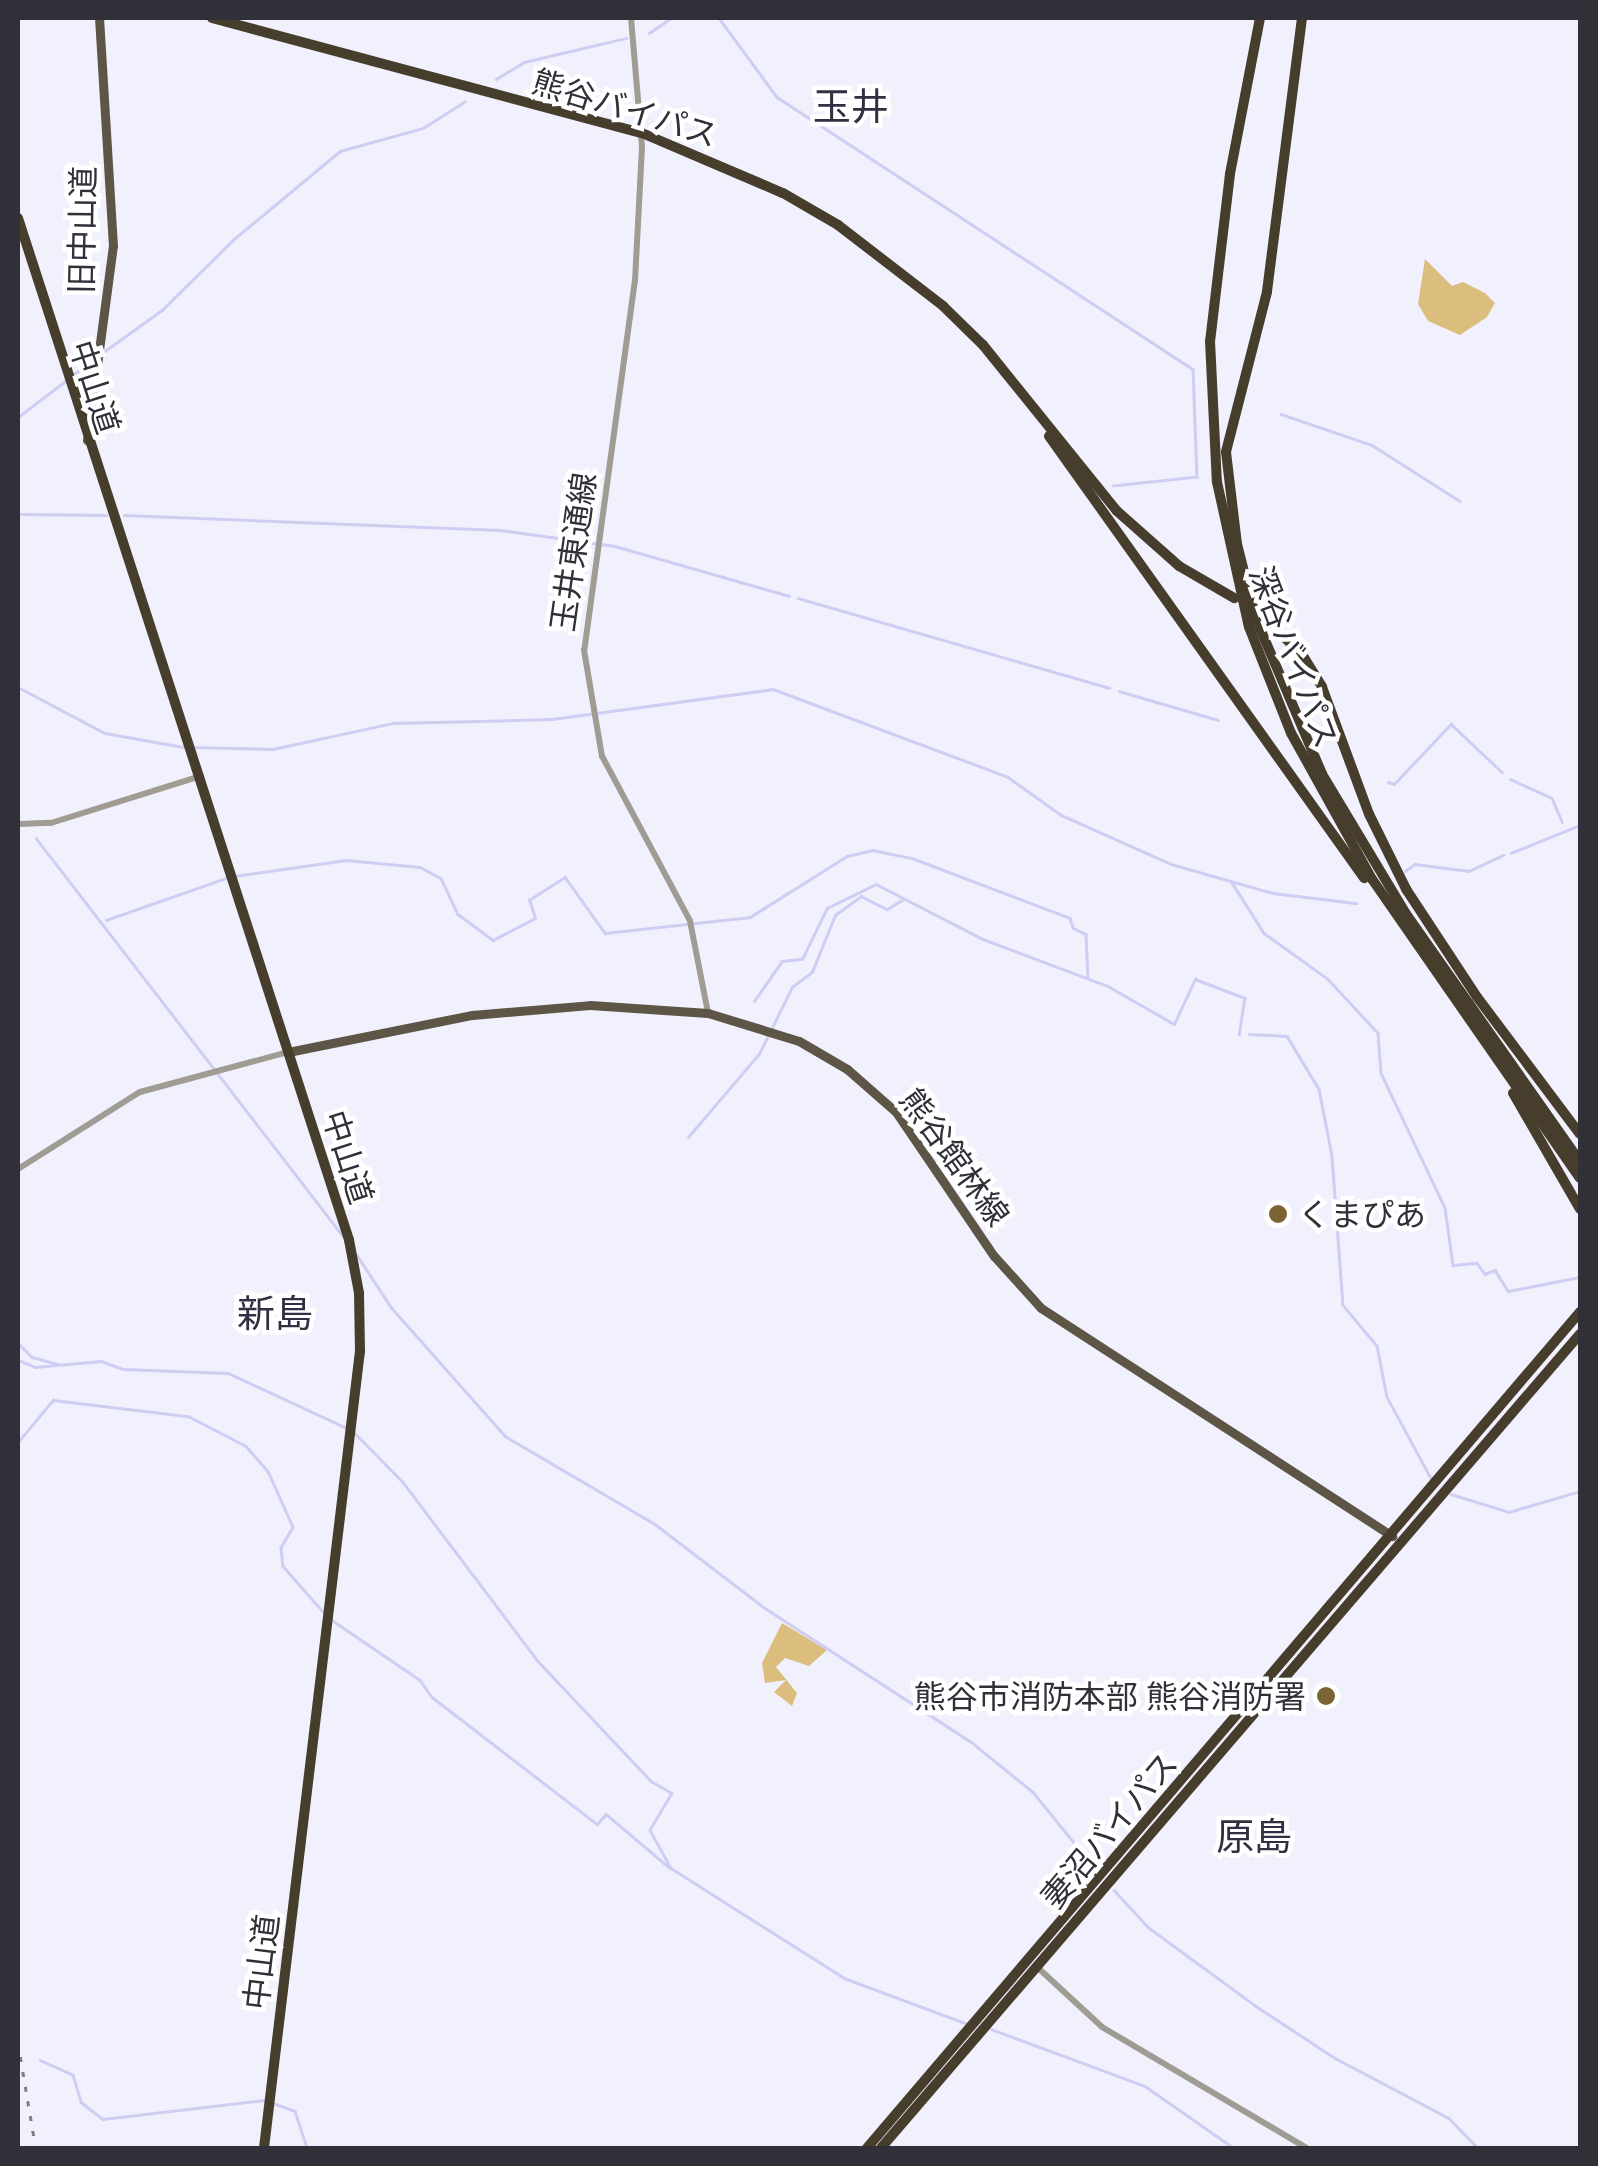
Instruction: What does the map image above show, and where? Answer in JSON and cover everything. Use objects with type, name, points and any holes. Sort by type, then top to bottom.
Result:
[{"type":"highway","name":"熊谷バイパス","points":[[212,18],[642,133],[704,156],[838,224],[943,306],[1015,385]]},
{"type":"highway","name":"深谷バイパス","points":[[1260,18],[1230,174],[1210,341],[1210,407],[1226,544],[1249,627],[1291,732],[1372,879],[1442,985],[1580,1162]]},
{"type":"highway","name":"深谷バイパス","points":[[1302,18],[1266,292],[1230,426],[1228,492],[1256,619],[1322,774],[1406,914],[1580,1178]]},
{"type":"highway","name":"中山道","points":[[18,218],[86,441],[349,1240],[361,1317],[264,2148]]},
{"type":"highway","points":[[1015,385],[1442,985],[1580,1209]]},
{"type":"highway","points":[[1015,385],[1138,531],[1178,566],[1234,598]]},
{"type":"highway","points":[[1263,616],[1303,656],[1322,687],[1370,814],[1406,889],[1477,997]]},
{"type":"highway","points":[[1406,914],[1477,997],[1580,1134]]},
{"type":"highway","name":"妻沼バイパス","points":[[1034,1963],[1580,1312]]},
{"type":"highway","name":"妻沼バイパス","points":[[881,2148],[1010,1990],[1580,1334]]},
{"type":"highway","name":"妻沼バイパス","points":[[868,2148],[972,2035]]},
{"type":"main road","name":"旧中山道","points":[[86,441],[113,246],[99,18]]},
{"type":"main road","name":"熊谷館林線","points":[[288,1052],[502,1010],[590,1005],[708,1014],[799,1041],[858,1076],[920,1141],[994,1256],[1041,1308],[1392,1536]]},
{"type":"street","name":"玉井東通線","points":[[631,18],[642,133],[630,334],[596,545],[584,650],[592,712],[612,780],[690,920],[708,1014]]},
{"type":"street","points":[[18,824],[37,826],[198,777]]},
{"type":"street","points":[[18,1169],[140,1092],[288,1052]]},
{"type":"street","points":[[1034,1963],[1102,2027],[1307,2148]]},
{"type":"shaded area","points":[[1425,259],[1452,286],[1463,282],[1485,293],[1495,303],[1487,317],[1460,335],[1428,321],[1418,304]]},
{"type":"shaded area","points":[[782,1623],[827,1650],[809,1666],[785,1658],[776,1667],[797,1693],[792,1706],[774,1692],[786,1680],[765,1683],[762,1663]]},
{"type":"waterway","points":[[649,33],[671,18]]},
{"type":"waterway","points":[[719,18],[777,97],[1193,369],[1197,477],[1113,486]]},
{"type":"waterway","points":[[496,79],[524,62],[626,38]]},
{"type":"waterway","points":[[102,353],[162,310],[234,239],[340,151],[423,128],[464,102]]},
{"type":"waterway","points":[[74,374],[96,358]]},
{"type":"waterway","points":[[18,417],[68,379]]},
{"type":"waterway","points":[[1281,414],[1372,445],[1460,501]]},
{"type":"waterway","points":[[18,514],[106,515]]},
{"type":"waterway","points":[[124,515],[500,530],[615,546],[789,596]]},
{"type":"waterway","points":[[798,598],[1109,688]]},
{"type":"waterway","points":[[18,687],[105,733],[183,747]]},
{"type":"waterway","points":[[191,747],[273,749],[393,723],[552,719],[773,689],[1008,777],[1061,815],[1171,864],[1273,893],[1356,903]]},
{"type":"waterway","points":[[1119,691],[1218,720]]},
{"type":"waterway","points":[[1388,782],[1394,784],[1451,724],[1502,772]]},
{"type":"waterway","points":[[1510,779],[1552,798],[1562,822]]},
{"type":"waterway","points":[[1511,853],[1580,825]]},
{"type":"waterway","points":[[36,838],[343,1236]]},
{"type":"waterway","points":[[234,876],[346,860],[420,867],[441,878],[458,914],[493,940],[535,918],[529,900],[565,877],[605,933],[750,917],[847,856],[872,850],[912,858],[1070,918],[1073,928],[1086,934],[1088,978]]},
{"type":"waterway","points":[[1405,871],[1415,864],[1469,871],[1503,855]]},
{"type":"waterway","points":[[106,920],[226,878]]},
{"type":"waterway","points":[[1231,881],[1264,933],[1328,979],[1378,1033],[1381,1073],[1445,1208],[1453,1265],[1477,1263],[1485,1274],[1495,1270],[1508,1291],[1580,1277]]},
{"type":"waterway","points":[[754,1001],[782,961],[802,959],[827,908],[876,884],[983,939],[1108,986],[1174,1024],[1195,979],[1245,998],[1239,1035]]},
{"type":"waterway","points":[[688,1137],[759,1054],[792,987],[812,972],[835,915],[861,896],[887,909],[902,900]]},
{"type":"waterway","points":[[1249,1034],[1287,1036],[1319,1089],[1332,1156],[1343,1305],[1377,1346],[1387,1397],[1431,1478]]},
{"type":"waterway","points":[[357,1255],[391,1307],[505,1436],[655,1524],[765,1608],[970,1741],[1033,1792],[1098,1872]]},
{"type":"waterway","points":[[18,1343],[32,1357],[58,1364]]},
{"type":"waterway","points":[[18,1360],[35,1367],[101,1361],[123,1369],[228,1373],[345,1427]]},
{"type":"waterway","points":[[18,1442],[53,1400],[188,1416],[246,1446],[268,1471],[293,1527],[281,1548],[283,1566],[326,1615]]},
{"type":"waterway","points":[[353,1431],[403,1482],[538,1661],[651,1781],[672,1793],[650,1830],[671,1868],[844,1978],[968,2024]]},
{"type":"waterway","points":[[1451,1494],[1509,1512],[1580,1491]]},
{"type":"waterway","points":[[332,1620],[420,1680],[432,1697],[597,1824],[606,1814],[670,1868]]},
{"type":"waterway","points":[[1114,1890],[1148,1927],[1256,2006],[1335,2058],[1449,2118],[1478,2148]]},
{"type":"waterway","points":[[991,2029],[1145,2086],[1234,2148]]},
{"type":"waterway","points":[[40,2060],[73,2075],[81,2102],[103,2119],[265,2100]]},
{"type":"waterway","points":[[273,2103],[295,2111],[307,2148]]},
{"type":"railway","points":[[18,2042],[36,2148]]},
{"type":"place","name":"くまぴあ","points":[[1278,1214]]},
{"type":"place","name":"熊谷市消防本部 熊谷消防署","points":[[1326,1696]]},
{"type":"district","name":"玉井","points":[[851,106]]},
{"type":"district","name":"新島","points":[[275,1313]]},
{"type":"district","name":"原島","points":[[1254,1836]]}]
